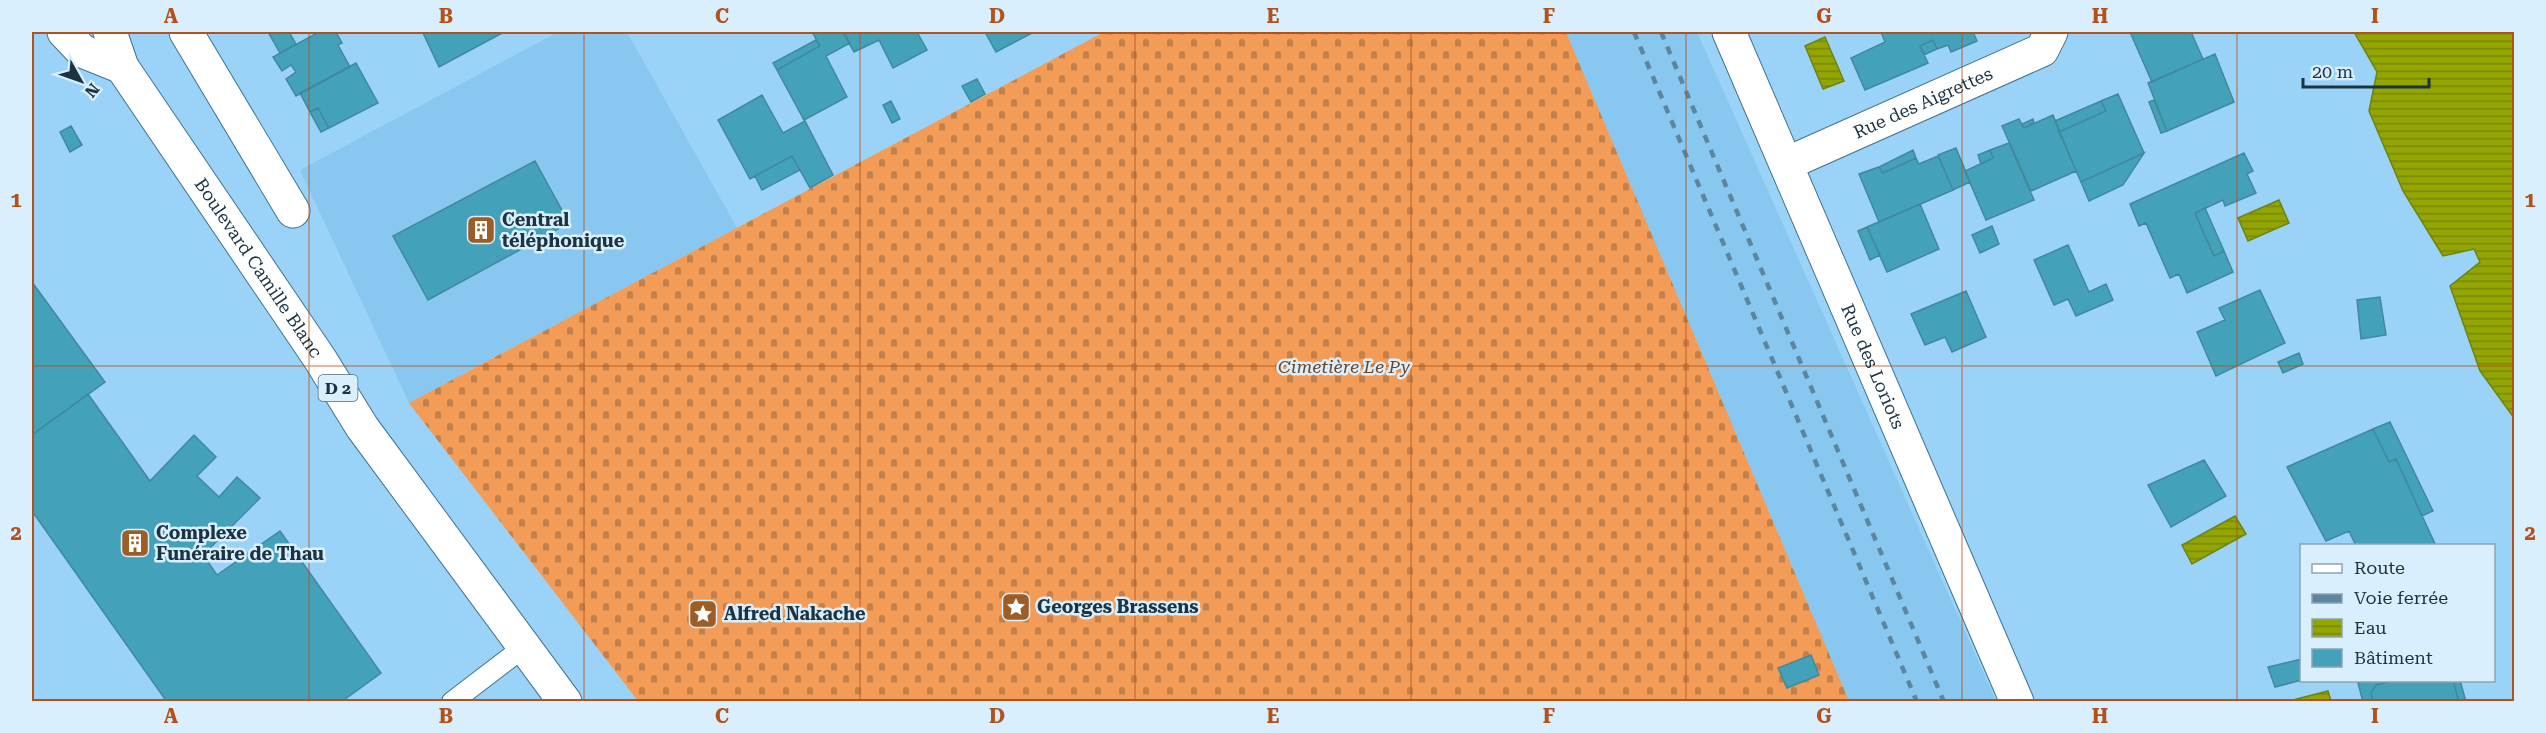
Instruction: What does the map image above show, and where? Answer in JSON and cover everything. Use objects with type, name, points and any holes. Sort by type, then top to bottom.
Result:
[{"type":"street","points":[[64,32],[82,51],[122,67]]},
{"type":"street","name":"Boulevard Camille Blanc","points":[[110,32],[122,67],[320,359],[362,427],[565,702]]},
{"type":"street","points":[[186,32],[293,210]]},
{"type":"street","name":"Rue des Loriots","points":[[1729,32],[2017,702]]},
{"type":"street","name":"Rue des Aigrettes","points":[[1786,164],[2042,50],[2051,32]]},
{"type":"lane","points":[[452,702],[524,647]]},
{"type":"shaded area","points":[[558,32],[627,32],[737,228],[409,403],[300,170]]},
{"type":"shaded area","points":[[1566,32],[1697,32],[1996,701],[1849,701]]},
{"type":"green space","name":"Cimetière Le Py","points":[[1104,32],[1566,32],[1849,701],[638,701],[409,403]]},
{"type":"water","points":[[2354,32],[2514,32],[2514,418],[2480,371],[2450,286],[2480,262],[2474,249],[2443,256],[2403,191],[2369,111],[2377,72]]},
{"type":"water","points":[[1825,37],[1844,81],[1823,89],[1805,46]]},
{"type":"water","points":[[2279,200],[2289,223],[2248,241],[2238,218]]},
{"type":"water","points":[[2235,516],[2246,534],[2192,564],[2182,545]]},
{"type":"water","points":[[2328,691],[2331,701],[2289,701]]},
{"type":"building","points":[[268,32],[289,32],[296,44],[280,53]]},
{"type":"building","points":[[319,32],[336,32],[342,43],[338,45],[350,67],[296,96],[286,79],[296,72],[291,65],[282,71],[273,57]]},
{"type":"building","points":[[504,32],[439,67],[423,33]]},
{"type":"building","points":[[812,32],[843,32],[850,43],[826,56],[847,97],[804,120],[777,70],[820,46]]},
{"type":"building","points":[[843,32],[917,32],[927,50],[893,68],[879,40],[854,52]]},
{"type":"building","points":[[985,32],[1034,32],[996,52]]},
{"type":"building","points":[[1881,32],[1973,32],[1977,41],[1951,52],[1948,45],[1937,49],[1933,40],[1920,46],[1928,63],[1865,90],[1851,58],[1885,42]]},
{"type":"building","points":[[2130,32],[2191,32],[2203,59],[2152,82]]},
{"type":"building","points":[[816,40],[820,46],[777,70],[773,63]]},
{"type":"building","points":[[1933,40],[1937,49],[1924,55],[1920,46]]},
{"type":"building","points":[[2215,54],[2234,102],[2167,131],[2148,83]]},
{"type":"building","points":[[356,63],[378,103],[329,128],[318,108],[310,112],[300,93]]},
{"type":"building","points":[[977,79],[985,94],[971,102],[962,86]]},
{"type":"building","points":[[2118,94],[2144,153],[2081,182],[2059,132],[2106,111],[2101,101]]},
{"type":"building","points":[[762,95],[783,133],[805,121],[833,175],[810,188],[792,156],[750,179],[718,120]]},
{"type":"building","points":[[2154,100],[2167,131],[2161,133],[2149,102]]},
{"type":"building","points":[[891,101],[900,119],[892,123],[883,105]]},
{"type":"building","points":[[2101,101],[2106,111],[2059,132],[2055,121]]},
{"type":"building","points":[[318,108],[329,128],[321,132],[310,112]]},
{"type":"building","points":[[2053,115],[2076,171],[2031,191],[2002,126],[2019,119],[2024,128]]},
{"type":"building","points":[[2033,119],[2034,123],[2024,128],[2022,124]]},
{"type":"building","points":[[71,126],[82,145],[70,152],[60,132]]},
{"type":"building","points":[[2009,143],[2034,200],[1986,220],[1965,171],[1993,158],[1990,150]]},
{"type":"building","points":[[1956,148],[1970,182],[1953,190],[1938,155]]},
{"type":"building","points":[[1913,150],[1916,158],[1883,173],[1879,167]]},
{"type":"building","points":[[1990,150],[1993,158],[1981,164],[1978,155]]},
{"type":"building","points":[[2144,153],[2123,185],[2089,201],[2081,182]]},
{"type":"building","points":[[2244,153],[2253,171],[2247,174],[2256,193],[2225,206],[2223,200],[2195,213],[2214,256],[2224,251],[2233,272],[2187,293],[2179,274],[2170,278],[2146,223],[2139,226],[2130,204]]},
{"type":"building","points":[[792,156],[800,170],[762,190],[755,176]]},
{"type":"building","points":[[1938,156],[1953,190],[1879,222],[1859,174],[1879,167],[1883,173],[1916,158],[1919,164]]},
{"type":"building","name":"Central téléphonique","points":[[535,161],[569,223],[428,300],[393,236]]},
{"type":"building","points":[[1920,204],[1939,249],[1887,272],[1867,227]]},
{"type":"building","points":[[2205,208],[2224,251],[2214,256],[2195,213]]},
{"type":"building","points":[[1992,226],[1999,244],[1980,253],[1972,235]]},
{"type":"building","points":[[1867,227],[1880,255],[1870,260],[1858,231]]},
{"type":"building","points":[[2068,245],[2089,292],[2106,284],[2113,300],[2076,316],[2068,299],[2054,305],[2034,260]]},
{"type":"building","points":[[32,282],[105,382],[32,435]]},
{"type":"building","points":[[2260,290],[2285,343],[2216,376],[2197,332],[2225,320],[2219,308]]},
{"type":"building","points":[[1966,291],[1986,337],[1952,352],[1945,337],[1925,345],[1911,314]]},
{"type":"building","points":[[2380,297],[2386,335],[2361,339],[2357,300]]},
{"type":"building","points":[[2299,353],[2303,364],[2283,373],[2278,362]]},
{"type":"building","name":"Complexe Funéraire de Thau","points":[[88,394],[150,481],[194,435],[216,457],[197,476],[219,497],[237,477],[260,498],[203,555],[217,575],[280,531],[381,673],[341,702],[167,702],[32,511],[32,435]]},
{"type":"building","points":[[2390,422],[2433,511],[2422,516],[2396,459],[2389,462],[2373,429]]},
{"type":"building","points":[[2373,429],[2389,462],[2396,459],[2435,544],[2355,544],[2349,531],[2326,541],[2287,467]]},
{"type":"building","points":[[2204,460],[2226,496],[2171,527],[2148,485]]},
{"type":"building","points":[[1811,655],[1819,675],[1787,688],[1778,668]]},
{"type":"building","points":[[2300,659],[2300,681],[2275,687],[2268,667]]},
{"type":"building","points":[[2388,682],[2376,685],[2371,693],[2373,702],[2363,702],[2358,683]]},
{"type":"building","points":[[2388,682],[2454,682],[2459,702],[2373,702],[2371,693],[2376,685]]},
{"type":"building","points":[[2454,682],[2461,682],[2466,702],[2459,702]]},
{"type":"railway","points":[[1634,32],[1917,702]]},
{"type":"railway","points":[[1661,32],[1944,702]]},
{"type":"place","name":"Central téléphonique","points":[[481,230]]},
{"type":"place","name":"Complexe Funéraire de Thau","points":[[135,543]]},
{"type":"place","name":"Georges Brassens","points":[[1016,607]]},
{"type":"place","name":"Alfred Nakache","points":[[703,614]]}]
